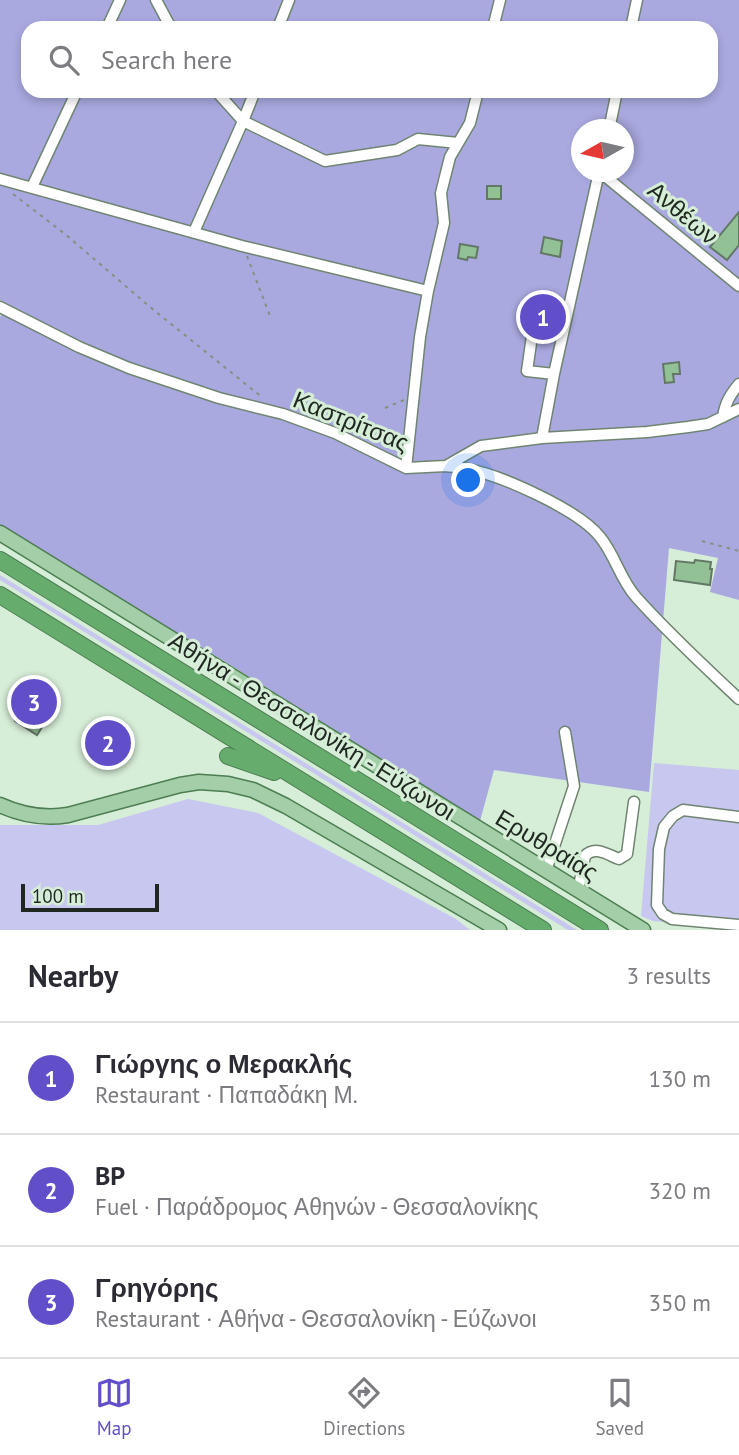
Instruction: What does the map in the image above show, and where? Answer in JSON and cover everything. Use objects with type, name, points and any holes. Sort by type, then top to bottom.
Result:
[{"type":"highway","name":"Αθήνα - Θεσσαλονίκη - Εύζωνοι","points":[[0,560],[600,930]]},
{"type":"highway","points":[[0,595],[543,930]]},
{"type":"highway","points":[[228,756],[306,784]]},
{"type":"main road","name":"Ερυθραίας","points":[[0,533],[643,930]]},
{"type":"main road","points":[[0,806],[15,812],[68,816],[180,785],[213,783],[243,787],[262,793],[286,806],[499,930]]},
{"type":"street","points":[[110,21],[120,0]]},
{"type":"street","points":[[156,0],[167,21]]},
{"type":"street","points":[[281,21],[289,0]]},
{"type":"street","points":[[495,21],[500,0]]},
{"type":"street","points":[[632,21],[637,0]]},
{"type":"street","points":[[32,187],[74,98]]},
{"type":"street","points":[[222,98],[243,121],[325,161],[397,150],[418,139],[458,143]]},
{"type":"street","points":[[194,232],[252,98]]},
{"type":"street","points":[[406,468],[420,337],[444,223],[441,193],[450,158],[470,123],[476,98]]},
{"type":"street","points":[[611,119],[615,98]]},
{"type":"street","points":[[0,179],[242,246],[428,291]]},
{"type":"street","points":[[541,438],[598,182]]},
{"type":"street","name":"Ανθέων","points":[[612,182],[739,286]]},
{"type":"street","name":"Καστρίτσας","points":[[0,307],[79,347],[130,368],[219,398],[283,414],[335,433],[406,468],[446,466],[481,446],[541,438],[688,428],[708,424],[739,409]]},
{"type":"street","points":[[534,323],[527,371],[554,374]]},
{"type":"street","points":[[723,417],[724,407],[739,384]]},
{"type":"street","points":[[446,466],[469,469],[533,492],[591,527],[602,539],[634,595],[739,699]]},
{"type":"street","points":[[546,871],[574,786],[565,732]]},
{"type":"street","points":[[578,891],[585,856],[589,851],[595,850],[619,859],[627,854],[634,802]]},
{"type":"street","points":[[739,817],[683,810],[673,816],[664,827],[659,849],[657,905],[663,914],[672,919],[739,925]]},
{"type":"path","points":[[11,192],[264,398]]},
{"type":"path","points":[[242,246],[270,316]]},
{"type":"path","points":[[386,408],[414,395]]},
{"type":"path","points":[[702,541],[739,551]]},
{"type":"shaded area","points":[[0,0],[739,0],[739,600],[710,592],[718,558],[669,548],[649,792],[494,770],[480,821],[219,658],[0,528],[0,317],[7,304],[0,300]]},
{"type":"shaded area","points":[[0,575],[577,930],[568,930],[0,580]]},
{"type":"shaded area","points":[[654,763],[739,770],[739,929],[653,921],[641,916]]},
{"type":"shaded area","points":[[188,799],[258,813],[456,919],[470,930],[0,930],[0,825],[98,825]]},
{"type":"building","points":[[487,186],[501,186],[501,199],[487,199]]},
{"type":"building","points":[[739,212],[739,245],[727,260],[710,247]]},
{"type":"building","points":[[544,237],[562,241],[560,257],[541,253]]},
{"type":"building","points":[[460,244],[478,247],[476,258],[458,258]]},
{"type":"building","points":[[536,308],[552,312],[550,326],[542,324],[541,318],[535,314]]},
{"type":"building","points":[[679,362],[680,374],[673,374],[674,382],[665,383],[663,364]]},
{"type":"building","points":[[695,560],[711,562],[710,585],[674,580],[676,561],[694,563]]},
{"type":"building","points":[[34,689],[57,703],[37,735],[15,721]]},
{"type":"place","name":"Γιώργης ο Μερακλής","points":[[543,317]]},
{"type":"place","name":"Γρηγόρης","points":[[34,702]]},
{"type":"place","name":"BP","points":[[108,743]]}]
